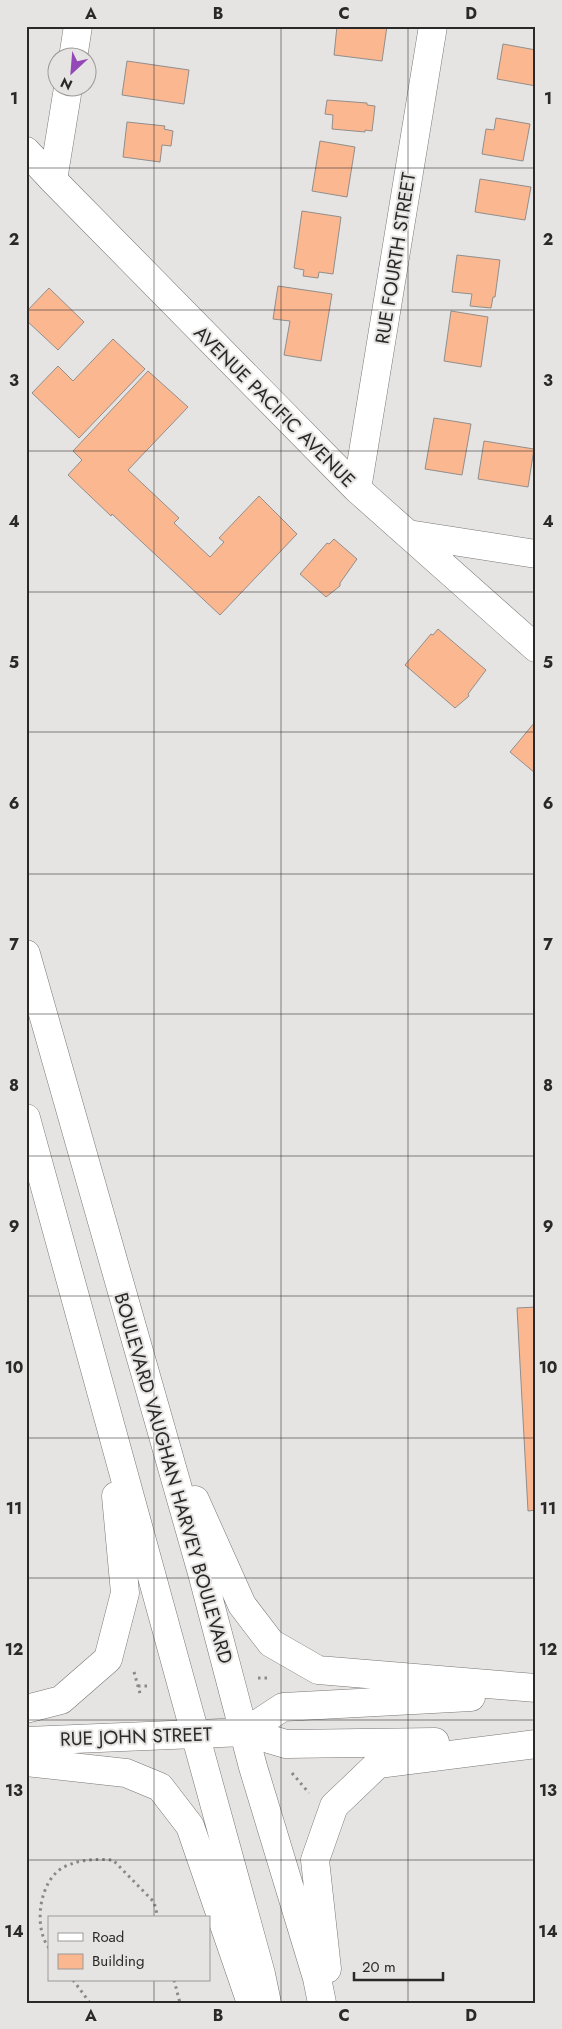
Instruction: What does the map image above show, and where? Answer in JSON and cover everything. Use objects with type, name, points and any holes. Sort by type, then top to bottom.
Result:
[{"type":"main road","points":[[75,48],[78,26]]},
{"type":"main road","name":"RUE FOURTH STREET","points":[[357,489],[434,26]]},
{"type":"main road","points":[[53,180],[66,98]]},
{"type":"main road","name":"AVENUE PACIFIC AVENUE","points":[[26,151],[357,489],[536,648]]},
{"type":"main road","points":[[408,534],[536,554]]},
{"type":"main road","name":"BOULEVARD VAUGHAN HARVEY BOULEVARD","points":[[26,954],[156,1413],[245,1732],[253,1767],[317,1978],[322,2003]]},
{"type":"main road","points":[[26,1118],[261,1974],[267,2003]]},
{"type":"main road","points":[[156,1413],[242,1606],[271,1643],[318,1670],[536,1688]]},
{"type":"main road","points":[[26,1710],[60,1700],[108,1660],[126,1594],[110,1422]]},
{"type":"main road","points":[[245,1732],[283,1707],[536,1693]]},
{"type":"main road","points":[[245,1732],[286,1744],[536,1740]]},
{"type":"main road","name":"RUE JOHN STREET","points":[[26,1741],[245,1732]]},
{"type":"main road","points":[[330,2003],[315,1860],[334,1806],[378,1764],[536,1744]]},
{"type":"main road","points":[[26,1762],[126,1773],[160,1787],[190,1826],[251,2003]]},
{"type":"path","points":[[266,1683],[271,1674]]},
{"type":"path","points":[[257,1678],[268,1678]]},
{"type":"path","points":[[138,1686],[150,1686]]},
{"type":"path","points":[[286,1767],[310,1794]]},
{"type":"path","points":[[48,1946],[45,1942],[38,1912],[47,1885],[62,1868],[91,1859],[113,1860],[154,1902],[158,1916]]},
{"type":"path","points":[[74,1982],[90,2003]]},
{"type":"path","points":[[175,1982],[180,2003]]},
{"type":"building","points":[[337,26],[387,26],[382,61],[334,55]]},
{"type":"building","points":[[503,44],[536,50],[536,86],[497,79]]},
{"type":"building","points":[[127,61],[189,70],[184,104],[122,95]]},
{"type":"building","points":[[327,100],[367,103],[367,105],[375,106],[372,131],[332,129],[333,115],[325,114]]},
{"type":"building","points":[[496,118],[530,124],[523,161],[482,154],[486,129],[494,130]]},
{"type":"building","points":[[127,122],[165,126],[164,129],[173,131],[171,146],[162,145],[160,162],[123,157]]},
{"type":"building","points":[[320,141],[355,147],[347,197],[312,191]]},
{"type":"building","points":[[480,179],[531,187],[525,220],[475,212]]},
{"type":"building","points":[[302,211],[341,217],[333,274],[319,272],[318,278],[303,276],[304,270],[294,268]]},
{"type":"building","points":[[457,255],[500,260],[495,297],[493,297],[491,308],[470,306],[472,294],[452,292]]},
{"type":"building","points":[[278,286],[332,294],[321,361],[284,355],[290,321],[273,319]]},
{"type":"building","points":[[49,288],[84,322],[58,350],[26,320],[26,312]]},
{"type":"building","points":[[451,311],[488,317],[481,367],[444,361]]},
{"type":"building","points":[[113,339],[145,369],[79,438],[32,393],[58,366],[73,381]]},
{"type":"building","points":[[148,371],[188,407],[128,470],[179,518],[174,523],[210,557],[224,542],[219,538],[259,496],[297,534],[220,615],[68,475],[82,460],[73,451]]},
{"type":"building","points":[[434,418],[471,424],[462,475],[425,469]]},
{"type":"building","points":[[484,441],[534,449],[528,487],[478,479]]},
{"type":"building","points":[[334,539],[357,559],[340,583],[340,586],[326,597],[300,574],[327,543],[329,544]]},
{"type":"building","points":[[438,629],[486,670],[468,694],[469,696],[455,708],[405,665],[431,634],[433,635]]},
{"type":"building","points":[[535,722],[536,772],[535,773],[510,752]]},
{"type":"building","points":[[536,1307],[536,1510],[528,1511],[517,1308]]}]
